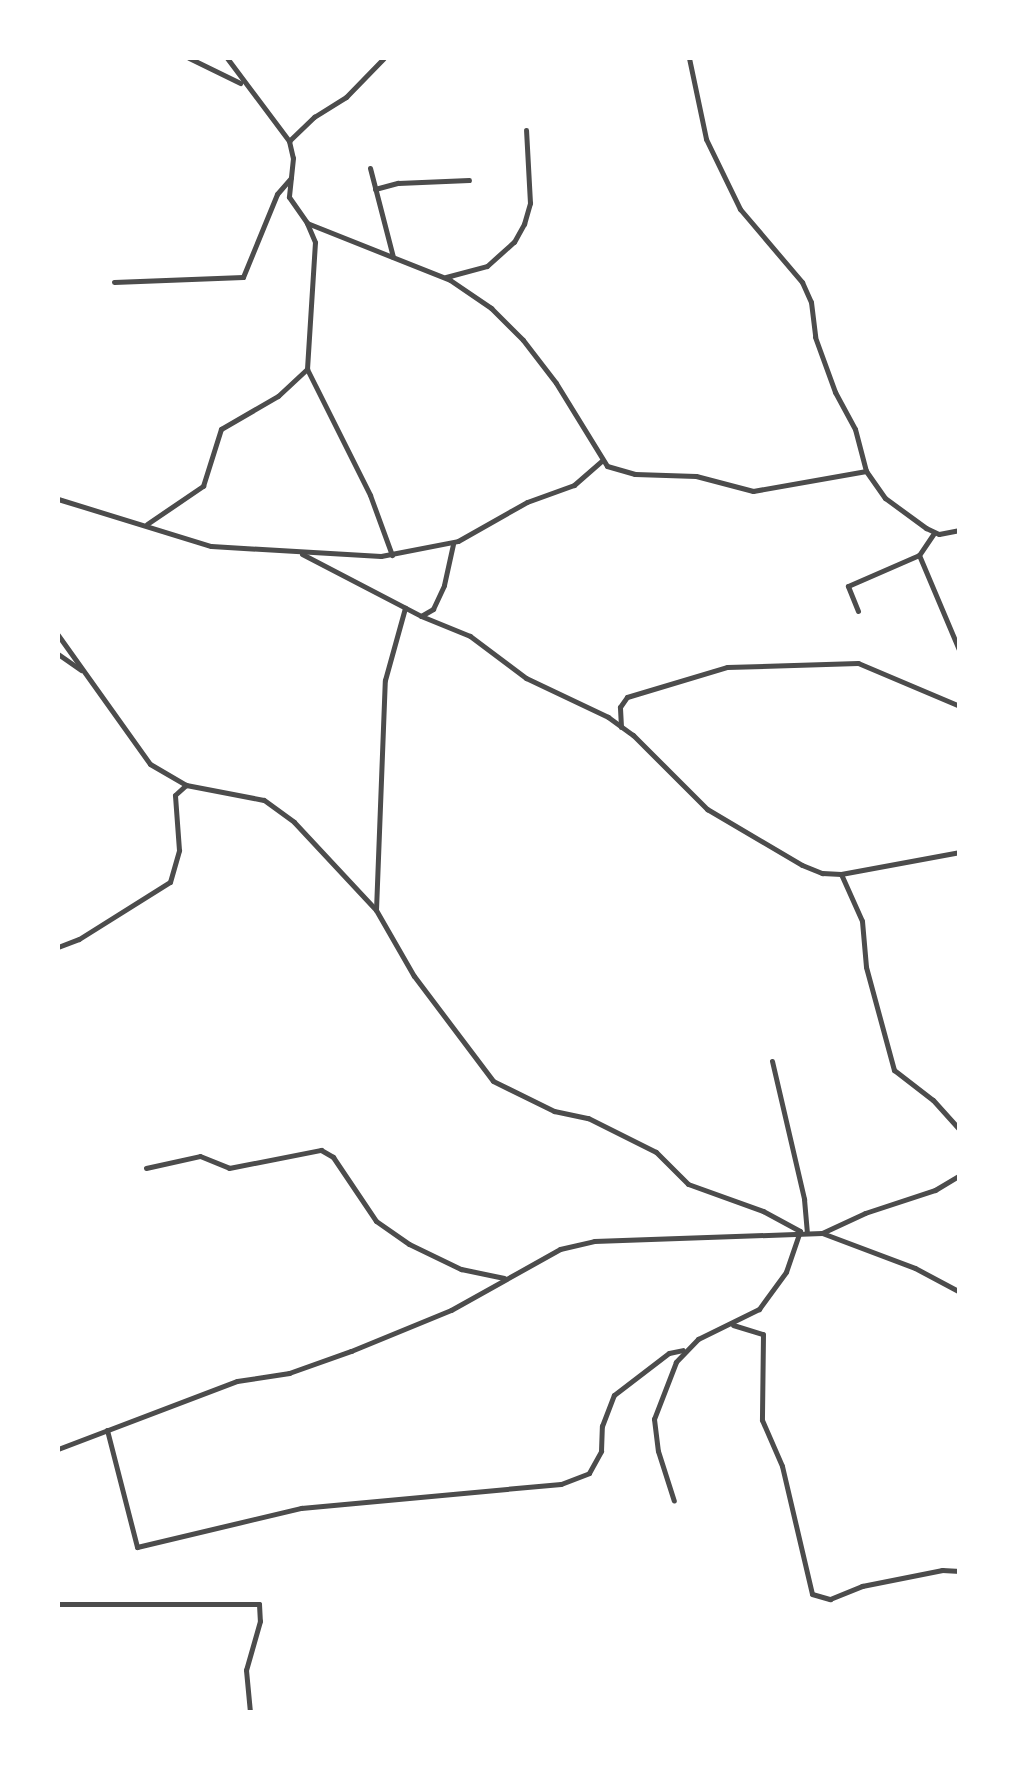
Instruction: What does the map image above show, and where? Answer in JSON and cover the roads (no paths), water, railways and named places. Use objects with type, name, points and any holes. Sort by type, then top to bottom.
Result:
[{"type":"street","points":[[189,58],[243,84]]},
{"type":"street","points":[[228,58],[243,84],[289,142],[291,201],[315,242],[307,369],[370,495],[392,555]]},
{"type":"street","points":[[289,142],[314,116],[346,97],[384,58]]},
{"type":"street","points":[[689,58],[706,140],[740,209],[802,282],[810,302],[814,338],[834,392],[855,429],[866,470],[885,498],[934,533],[960,530]]},
{"type":"street","points":[[443,277],[487,266],[514,242],[530,203],[526,130]]},
{"type":"street","points":[[370,168],[392,257]]},
{"type":"street","points":[[114,282],[243,276],[277,194],[292,178]]},
{"type":"street","points":[[376,189],[398,183],[469,180]]},
{"type":"street","points":[[307,223],[443,277],[491,308],[523,340],[602,461],[635,474],[696,476],[753,491],[866,470]]},
{"type":"street","points":[[144,525],[204,486],[221,430],[278,396],[307,369]]},
{"type":"street","points":[[58,499],[212,546],[302,554],[392,555],[453,543],[527,502],[574,486],[602,461]]},
{"type":"street","points":[[858,611],[848,586],[919,556],[934,533]]},
{"type":"street","points":[[421,616],[433,608],[444,585],[453,543]]},
{"type":"street","points":[[302,554],[421,616],[470,636],[526,678],[589,706],[622,726],[686,793],[740,833],[812,869],[842,874],[960,852]]},
{"type":"street","points":[[919,556],[960,652]]},
{"type":"street","points":[[376,910],[385,680],[405,608]]},
{"type":"street","points":[[58,635],[142,756],[170,779],[273,804],[376,910],[414,976],[493,1081],[554,1111],[588,1118],[656,1152],[688,1184],[763,1211],[803,1231]]},
{"type":"street","points":[[58,654],[84,672]]},
{"type":"street","points":[[622,726],[620,707],[626,697],[727,667],[858,664],[960,706]]},
{"type":"street","points":[[58,947],[93,931],[170,882],[179,850],[175,795],[186,785]]},
{"type":"street","points":[[842,874],[862,921],[866,967],[894,1070],[933,1100],[960,1130]]},
{"type":"street","points":[[107,1430],[137,1546],[301,1508],[561,1484],[589,1473],[601,1450],[602,1426],[614,1395],[669,1353],[683,1350],[759,1309],[776,1290],[803,1231],[804,1199],[772,1061]]},
{"type":"street","points":[[146,1168],[200,1156],[229,1168],[322,1150],[333,1158],[376,1221],[409,1244],[461,1268],[507,1278]]},
{"type":"street","points":[[822,1233],[865,1213],[935,1190],[960,1175]]},
{"type":"street","points":[[58,1449],[237,1381],[289,1372],[351,1351],[451,1310],[560,1249],[594,1241],[822,1233],[915,1268],[960,1292]]},
{"type":"street","points":[[732,1324],[763,1334],[762,1420],[782,1466],[812,1594],[830,1599],[862,1586],[942,1570],[960,1571]]},
{"type":"street","points":[[674,1501],[658,1450],[654,1419],[683,1350]]},
{"type":"street","points":[[58,1604],[259,1604],[260,1621],[246,1670],[250,1712]]}]
